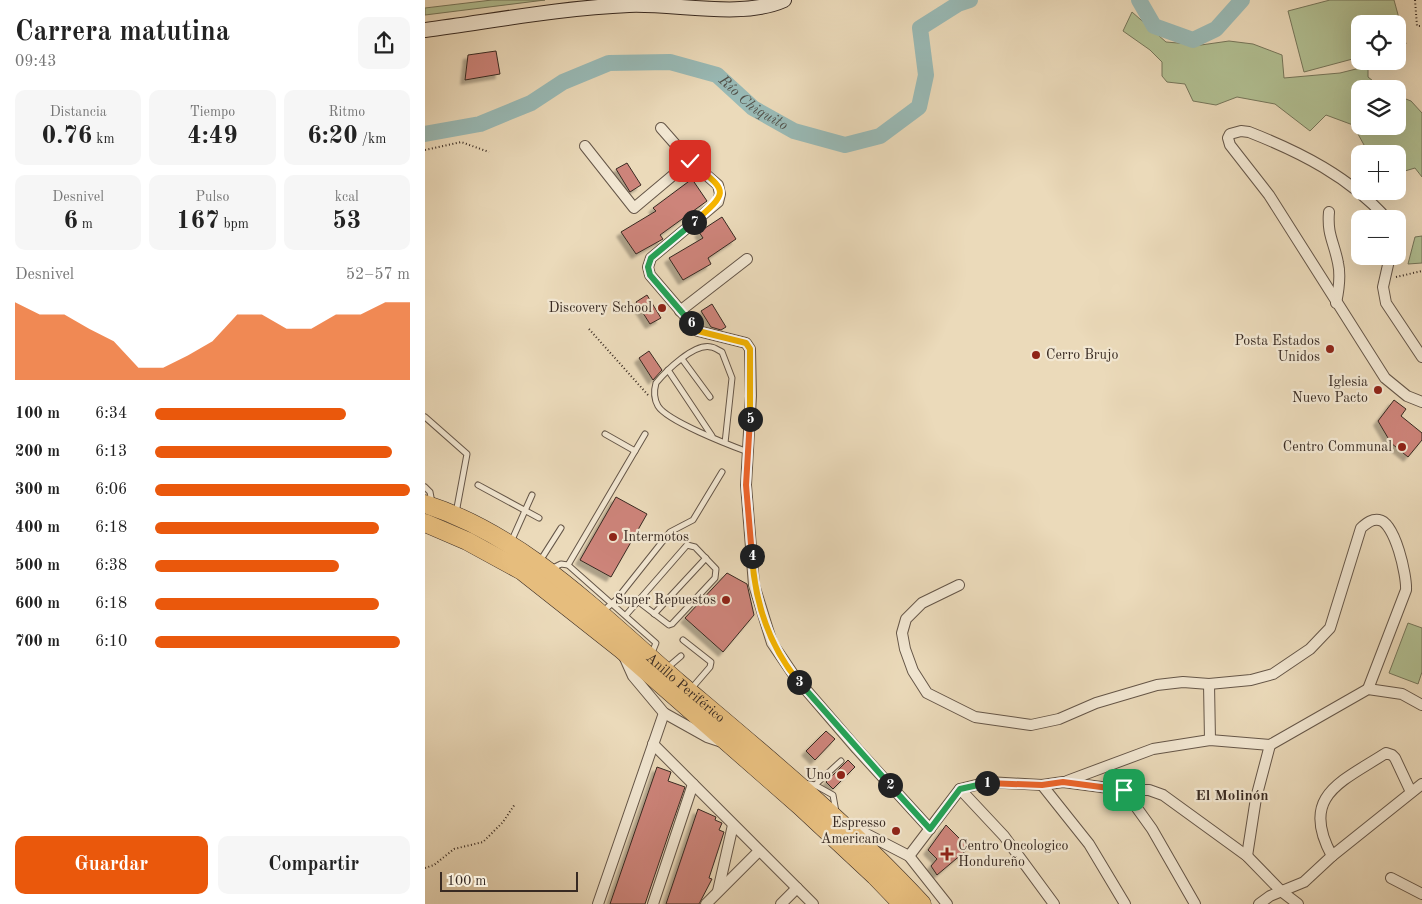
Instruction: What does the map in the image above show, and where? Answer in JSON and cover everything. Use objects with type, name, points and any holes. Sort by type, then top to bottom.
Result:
[{"type":"highway","name":"Anillo Periférico","points":[[429,505],[481,527],[607,609],[649,657],[838,819],[922,904]]},
{"type":"highway","name":"Anillo Periférico","points":[[425,523],[467,541],[522,571],[621,650],[731,744],[875,876],[902,904]]},
{"type":"main road","points":[[425,30],[555,11],[630,5],[751,10],[784,0]]},
{"type":"street","points":[[661,128],[690,161],[718,185],[720,194],[718,202],[651,258],[648,267],[650,275],[698,331],[746,343],[750,349],[749,452],[746,485],[754,585],[772,643],[795,677],[930,829]]},
{"type":"street","points":[[1377,210],[1354,189],[1312,159],[1249,132],[1230,134],[1228,138],[1230,145],[1269,195],[1385,378],[1407,396],[1422,402]]},
{"type":"street","points":[[585,146],[634,208],[690,161]]},
{"type":"street","points":[[1329,212],[1329,235],[1335,249],[1340,276],[1336,303]]},
{"type":"street","points":[[680,312],[747,259]]},
{"type":"street","points":[[1388,265],[1384,280],[1386,303],[1422,357]]},
{"type":"street","points":[[959,585],[921,603],[906,618],[902,633],[905,649],[913,671],[927,693],[975,717],[1031,725],[1059,719],[1111,698],[1157,685],[1183,682],[1209,684],[1251,680],[1273,674],[1310,649],[1330,628],[1361,528],[1370,521],[1378,520],[1385,522],[1392,534],[1407,576],[1406,590],[1368,690]]},
{"type":"street","points":[[621,650],[633,676],[664,713],[707,738],[731,744]]},
{"type":"street","points":[[1209,684],[1210,740]]},
{"type":"street","points":[[909,856],[960,789],[988,782],[1042,785],[1063,782],[1153,749],[1210,740],[1270,745],[1368,690],[1402,694],[1422,705]]},
{"type":"street","points":[[598,904],[664,713]]},
{"type":"street","points":[[653,744],[813,904]]},
{"type":"street","points":[[1247,856],[1257,798],[1270,745]]},
{"type":"street","points":[[1332,856],[1323,840],[1320,827],[1323,800],[1332,788],[1386,753],[1395,758],[1411,792]]},
{"type":"street","points":[[1106,786],[1107,767]]},
{"type":"street","points":[[1063,782],[1106,786],[1124,790],[1149,790],[1163,795],[1247,856],[1281,891],[1298,904]]},
{"type":"street","points":[[653,904],[693,784]]},
{"type":"street","points":[[1259,904],[1281,891],[1304,882],[1332,856],[1422,784]]},
{"type":"street","points":[[1042,785],[1089,844],[1125,904]]},
{"type":"street","points":[[960,789],[1004,836],[1054,904]]},
{"type":"street","points":[[1124,790],[1164,849],[1195,904]]},
{"type":"street","points":[[838,819],[909,856],[947,904]]},
{"type":"street","points":[[717,892],[733,825]]},
{"type":"street","points":[[705,904],[759,850]]},
{"type":"street","points":[[1391,878],[1422,894]]},
{"type":"street","points":[[781,904],[797,888]]},
{"type":"lane","points":[[725,443],[732,378],[722,352],[710,346],[700,348],[668,370],[656,383],[654,390],[658,406],[676,421],[725,443],[749,452]]},
{"type":"lane","points":[[682,359],[710,397]]},
{"type":"lane","points":[[668,370],[712,436]]},
{"type":"lane","points":[[425,417],[467,454],[455,516]]},
{"type":"lane","points":[[605,434],[635,451]]},
{"type":"lane","points":[[568,565],[645,434]]},
{"type":"lane","points":[[607,609],[670,532],[693,520],[722,472]]},
{"type":"lane","points":[[478,485],[539,518]]},
{"type":"lane","points":[[425,487],[430,492],[429,505]]},
{"type":"lane","points":[[510,545],[532,495]]},
{"type":"lane","points":[[543,567],[561,528]]},
{"type":"lane","points":[[625,616],[687,545],[695,547],[716,569],[715,578],[672,624],[669,625],[639,602]]},
{"type":"lane","points":[[654,614],[706,558]]},
{"type":"lane","points":[[543,567],[561,564],[568,565],[607,609],[625,616],[656,643],[649,657]]},
{"type":"lane","points":[[683,640],[711,662],[710,667],[689,691]]},
{"type":"lane","points":[[664,670],[681,656]]},
{"type":"lane","points":[[815,785],[841,761]]},
{"type":"lane","points":[[797,783],[815,785],[833,795],[838,819]]},
{"type":"path","points":[[1415,0],[1417,26],[1422,26]]},
{"type":"path","points":[[425,150],[461,142],[489,152]]},
{"type":"path","points":[[1384,280],[1422,271]]},
{"type":"path","points":[[589,329],[658,406]]},
{"type":"path","points":[[425,868],[434,865],[454,849],[483,842],[503,822],[515,804]]},
{"type":"green space","points":[[492,0],[545,0],[425,15],[425,8]]},
{"type":"green space","points":[[1330,0],[1394,0],[1398,15],[1351,15],[1351,59],[1304,72],[1288,11]]},
{"type":"green space","points":[[1132,12],[1166,42],[1201,45],[1229,41],[1253,44],[1282,55],[1284,78],[1340,73],[1352,70],[1368,70],[1368,77],[1372,80],[1351,80],[1351,124],[1326,115],[1310,131],[1275,104],[1237,97],[1216,105],[1193,101],[1185,84],[1167,82],[1162,76],[1162,62],[1150,50],[1123,31]]},
{"type":"green space","points":[[1406,99],[1411,101],[1422,113],[1422,177],[1415,168],[1406,171],[1406,145],[1364,145],[1359,135],[1406,135]]},
{"type":"green space","points":[[1422,236],[1422,263],[1408,264],[1415,237]]},
{"type":"green space","points":[[1408,623],[1422,628],[1422,672],[1418,684],[1389,673]]},
{"type":"building","points":[[496,51],[500,74],[465,80],[468,55]]},
{"type":"building","points":[[627,163],[641,185],[630,192],[616,169]]},
{"type":"building","points":[[692,179],[707,201],[660,235],[663,239],[636,254],[621,232],[656,211],[653,208]]},
{"type":"building","points":[[722,217],[736,239],[708,258],[711,264],[683,280],[669,258],[703,238],[699,232]]},
{"type":"building","points":[[647,295],[661,318],[650,324],[636,302]]},
{"type":"building","points":[[712,304],[726,327],[721,330],[711,327],[701,311]]},
{"type":"building","points":[[649,351],[662,370],[653,380],[639,358]]},
{"type":"building","points":[[1394,400],[1406,409],[1401,416],[1422,433],[1422,440],[1408,457],[1391,443],[1378,421]]},
{"type":"building","name":"Intermotos","points":[[616,497],[647,514],[611,577],[580,560]]},
{"type":"building","name":"Super Repuestos","points":[[727,573],[747,584],[754,615],[723,652],[685,618]]},
{"type":"building","points":[[826,731],[835,739],[815,760],[806,751]]},
{"type":"building","name":"Uno","points":[[848,760],[855,767],[833,789],[826,782]]},
{"type":"building","points":[[657,767],[671,772],[668,781],[685,787],[645,904],[610,904]]},
{"type":"building","points":[[698,809],[716,817],[715,820],[722,823],[719,830],[724,832],[709,878],[712,879],[699,904],[666,904]]},
{"type":"building","name":"Centro Oncologico Hondureño","points":[[946,825],[969,848],[937,875],[931,866],[937,859],[928,850]]},
{"type":"waterway","name":"Río Chiquito","points":[[425,134],[480,124],[531,103],[563,82],[609,63],[670,62],[717,75],[753,108],[794,131],[845,145],[880,136],[919,107],[926,75],[920,28],[958,4],[970,0]]},
{"type":"waterway","name":"Río Chiquito","points":[[1139,0],[1154,26],[1193,40],[1216,29],[1242,0]]},
{"type":"place","name":"Discovery School","points":[[662,308]]},
{"type":"place","name":"Posta Estados Unidos","points":[[1330,349]]},
{"type":"place","name":"Cerro Brujo","points":[[1036,355]]},
{"type":"place","name":"Iglesia Nuevo Pacto","points":[[1378,390]]},
{"type":"place","name":"Centro Communal","points":[[1402,447]]},
{"type":"place","name":"Intermotos","points":[[613,537]]},
{"type":"place","name":"Super Repuestos","points":[[726,600]]},
{"type":"place","name":"Uno","points":[[841,775]]},
{"type":"place","name":"Espresso Americano","points":[[896,831]]},
{"type":"place","name":"Centro Oncologico Hondureño","points":[[947,854]]},
{"type":"district","name":"El Molinón","points":[[1232,796]]},
{"type":"route","points":[[690,161],[718,185],[720,194],[718,202],[651,258],[648,267],[650,275],[698,331],[746,343],[750,349],[751,396],[746,485],[754,585],[772,643],[795,677],[930,829],[960,789],[988,782],[1042,785],[1063,782],[1106,786],[1124,790]]}]
